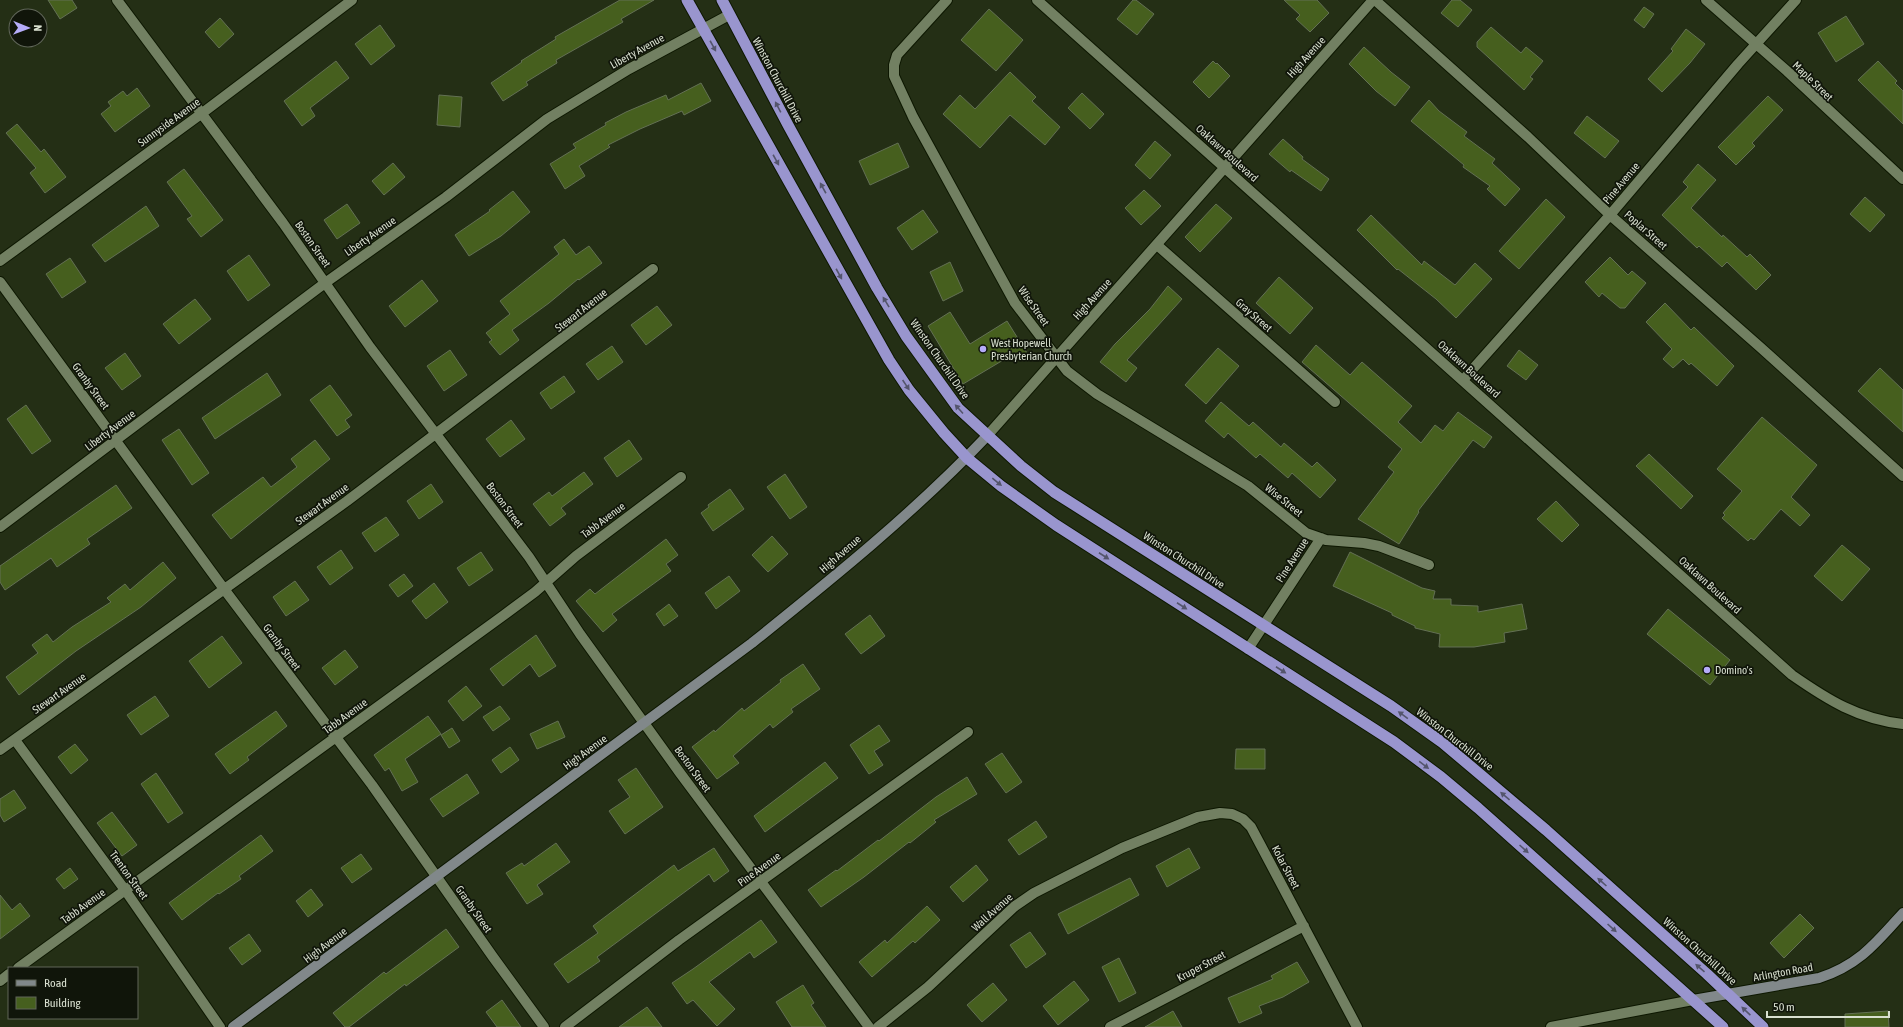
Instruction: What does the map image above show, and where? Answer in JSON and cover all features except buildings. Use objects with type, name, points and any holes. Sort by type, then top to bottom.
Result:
[{"type":"highway","points":[[687,0],[889,360],[909,390],[966,458],[1001,486],[1056,525],[1394,742],[1441,777],[1484,813],[1723,1027]]},
{"type":"highway","name":"Winston Churchill Drive","points":[[722,0],[878,288],[906,336],[958,408],[987,436],[1054,492],[1391,706],[1443,743],[1546,830],[1763,1027]]},
{"type":"main road","name":"High Avenue","points":[[233,1027],[752,643],[799,605],[926,496],[987,436]]},
{"type":"main road","name":"Arlington Road","points":[[1693,1000],[1831,974],[1851,964],[1868,952],[1903,913]]},
{"type":"street","name":"Boston Street","points":[[117,0],[283,223],[370,347],[437,433],[529,557],[580,634],[870,1027]]},
{"type":"street","name":"Sunnyside Avenue","points":[[0,261],[201,114],[352,0]]},
{"type":"street","name":"Wise Street","points":[[947,0],[897,55],[894,65],[894,76],[913,117],[1015,303],[1067,370],[1097,394],[1248,486],[1306,533],[1321,538]]},
{"type":"street","name":"Oaklawn Boulevard","points":[[1037,0],[1792,675],[1820,695],[1850,711],[1879,721],[1903,724]]},
{"type":"street","name":"High Avenue","points":[[987,436],[1157,245],[1224,167],[1374,0]]},
{"type":"street","name":"Poplar Street","points":[[1374,0],[1528,137],[1610,215],[1902,474]]},
{"type":"street","name":"Maple Street","points":[[1706,0],[1756,44],[1903,180]]},
{"type":"street","name":"Pine Avenue","points":[[1463,380],[1610,215],[1756,44],[1796,0]]},
{"type":"street","name":"Liberty Avenue","points":[[0,527],[325,283],[446,196],[547,119],[629,69],[729,15]]},
{"type":"street","name":"Gray Street","points":[[1157,245],[1335,402]]},
{"type":"street","name":"Stewart Avenue","points":[[0,750],[348,501],[575,330],[653,269]]},
{"type":"street","name":"Granby Street","points":[[0,282],[224,589],[372,785],[544,1027]]},
{"type":"street","name":"Tabb Avenue","points":[[19,967],[504,615],[576,556],[681,476]]},
{"type":"street","name":"Pine Avenue","points":[[1248,648],[1321,538],[1378,546],[1429,566]]},
{"type":"street","name":"Pine Avenue","points":[[565,1027],[679,940],[762,882],[968,732]]},
{"type":"street","name":"Trenton Street","points":[[15,740],[125,890],[220,1027]]},
{"type":"street","name":"Kolar Street","points":[[1138,842],[1198,817],[1220,813],[1232,814],[1243,819],[1251,828],[1357,1027]]},
{"type":"street","name":"Wall Avenue","points":[[878,1027],[934,982],[1015,906],[1034,893],[1138,842]]},
{"type":"street","name":"Kruper Street","points":[[1110,1027],[1304,926]]},
{"type":"street","points":[[0,981],[8,975]]},
{"type":"street","name":"Arlington Road","points":[[1551,1027],[1693,1000]]},
{"type":"place","name":"West Hopewell Presbyterian Church","points":[[983,349]]},
{"type":"place","name":"Domino's","points":[[1707,670]]}]
